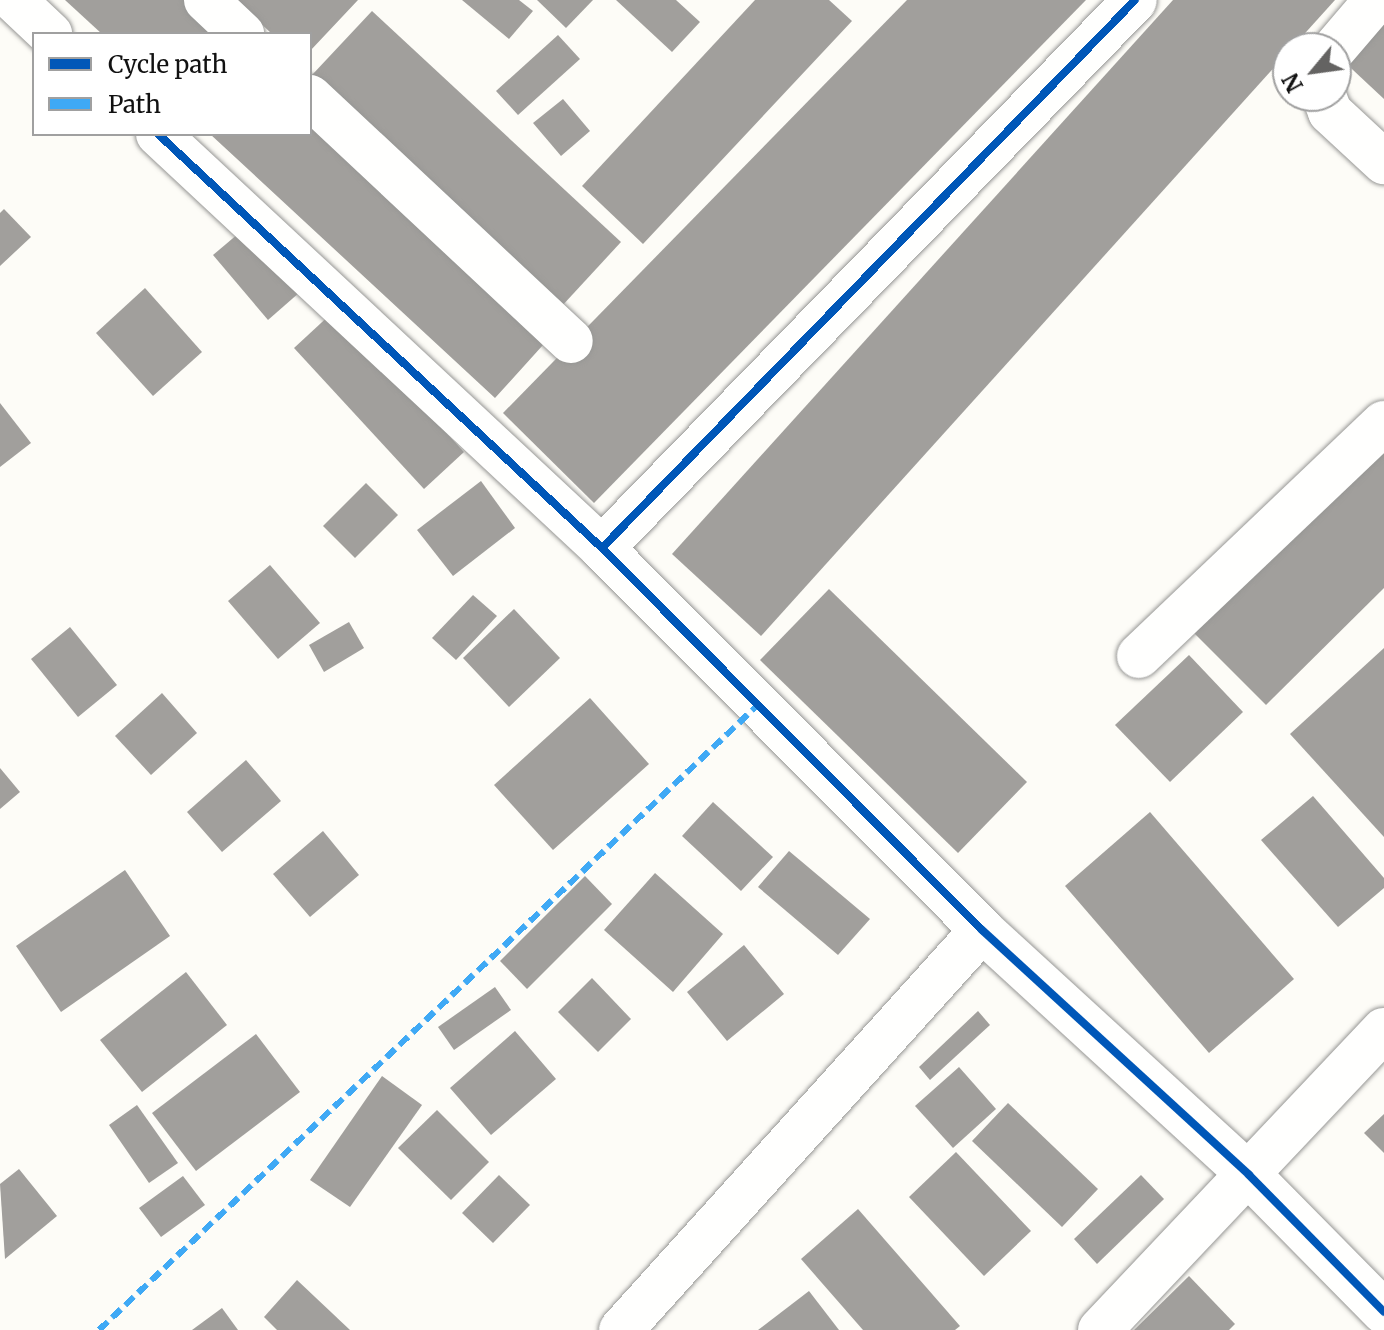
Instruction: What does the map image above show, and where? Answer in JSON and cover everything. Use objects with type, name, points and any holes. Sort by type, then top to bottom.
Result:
[{"type":"street","points":[[14,0],[48,32]]},
{"type":"street","points":[[206,0],[240,32]]},
{"type":"street","points":[[602,548],[1135,0]]},
{"type":"street","points":[[1349,32],[1376,0]]},
{"type":"street","points":[[312,99],[571,341]]},
{"type":"street","points":[[1330,112],[1384,162]]},
{"type":"street","points":[[160,136],[602,548],[982,930],[1249,1175],[1384,1312]]},
{"type":"street","points":[[1139,656],[1384,423]]},
{"type":"street","points":[[621,1330],[982,930]]},
{"type":"street","points":[[1100,1330],[1384,1030]]},
{"type":"building","points":[[65,0],[190,0],[225,32],[100,32]]},
{"type":"building","points":[[236,0],[358,0],[312,49],[312,32],[270,32]]},
{"type":"building","points":[[462,0],[519,0],[533,11],[509,39]]},
{"type":"building","points":[[537,0],[593,0],[566,28]]},
{"type":"building","points":[[616,0],[676,0],[700,22],[672,52]]},
{"type":"building","points":[[755,0],[829,0],[852,21],[643,244],[582,186]]},
{"type":"building","points":[[907,0],[1086,0],[594,503],[503,413]]},
{"type":"building","points":[[1173,0],[1335,0],[1306,32],[1272,32],[1272,70],[761,636],[672,554]]},
{"type":"building","points":[[1384,6],[1384,99],[1352,69],[1352,41]]},
{"type":"building","points":[[372,11],[621,242],[561,307],[312,75]]},
{"type":"building","points":[[558,35],[580,59],[518,115],[496,91]]},
{"type":"building","points":[[563,99],[590,131],[561,156],[533,123]]},
{"type":"building","points":[[312,113],[552,335],[495,398],[212,136],[312,136]]},
{"type":"building","points":[[4,209],[31,237],[0,266],[0,213]]},
{"type":"building","points":[[245,228],[300,292],[268,320],[213,255]]},
{"type":"building","points":[[145,288],[202,352],[153,396],[96,333]]},
{"type":"building","points":[[334,311],[464,452],[424,489],[294,348]]},
{"type":"building","points":[[0,403],[31,443],[0,467]]},
{"type":"building","points":[[1384,443],[1384,588],[1266,705],[1194,633]]},
{"type":"building","points":[[481,481],[515,528],[453,576],[417,530]]},
{"type":"building","points":[[366,483],[398,515],[355,558],[323,526]]},
{"type":"building","points":[[270,565],[320,623],[278,659],[228,601]]},
{"type":"building","points":[[829,589],[1027,782],[958,853],[760,660]]},
{"type":"building","points":[[473,595],[497,616],[456,660],[432,638]]},
{"type":"building","points":[[514,609],[560,658],[509,707],[463,658]]},
{"type":"building","points":[[349,622],[364,648],[324,672],[309,645]]},
{"type":"building","points":[[70,627],[117,685],[78,717],[31,659]]},
{"type":"building","points":[[1384,648],[1384,837],[1290,734]]},
{"type":"building","points":[[1189,655],[1243,712],[1170,782],[1115,725]]},
{"type":"building","points":[[162,693],[197,733],[151,775],[115,736]]},
{"type":"building","points":[[590,698],[649,764],[553,850],[494,785]]},
{"type":"building","points":[[246,760],[281,801],[222,852],[187,812]]},
{"type":"building","points":[[0,768],[20,792],[0,809]]},
{"type":"building","points":[[1313,796],[1384,878],[1384,888],[1338,927],[1261,840]]},
{"type":"building","points":[[713,802],[773,857],[741,891],[682,836]]},
{"type":"building","points":[[1150,812],[1294,979],[1209,1053],[1065,886]]},
{"type":"building","points":[[323,831],[359,875],[310,917],[273,874]]},
{"type":"building","points":[[789,851],[870,919],[838,955],[758,887]]},
{"type":"building","points":[[125,870],[170,936],[61,1012],[16,946]]},
{"type":"building","points":[[655,873],[723,934],[673,992],[604,930]]},
{"type":"building","points":[[585,876],[612,904],[527,989],[500,961]]},
{"type":"building","points":[[744,945],[784,994],[727,1041],[687,992]]},
{"type":"building","points":[[186,972],[227,1025],[142,1092],[100,1040]]},
{"type":"building","points":[[592,978],[631,1019],[598,1052],[558,1012]]},
{"type":"building","points":[[495,987],[511,1010],[454,1050],[438,1027]]},
{"type":"building","points":[[978,1011],[990,1025],[930,1080],[919,1067]]},
{"type":"building","points":[[515,1031],[556,1079],[491,1135],[450,1088]]},
{"type":"building","points":[[256,1034],[300,1092],[196,1171],[152,1113]]},
{"type":"building","points":[[959,1067],[996,1109],[953,1148],[915,1106]]},
{"type":"building","points":[[382,1076],[422,1105],[350,1207],[310,1180]]},
{"type":"building","points":[[1008,1103],[1098,1189],[1062,1227],[972,1141]]},
{"type":"building","points":[[137,1105],[178,1163],[149,1183],[109,1125]]},
{"type":"building","points":[[437,1110],[489,1162],[451,1200],[398,1148]]},
{"type":"building","points":[[1384,1114],[1384,1153],[1364,1133]]},
{"type":"building","points":[[956,1152],[1031,1231],[984,1276],[909,1197]]},
{"type":"building","points":[[19,1169],[57,1216],[5,1259],[0,1184]]},
{"type":"building","points":[[499,1175],[530,1205],[493,1243],[462,1213]]},
{"type":"building","points":[[1141,1175],[1164,1199],[1097,1264],[1074,1239]]},
{"type":"building","points":[[183,1176],[205,1205],[161,1237],[139,1208]]},
{"type":"building","points":[[858,1209],[960,1326],[955,1330],[863,1330],[801,1259]]},
{"type":"building","points":[[1189,1276],[1235,1324],[1229,1330],[1134,1330]]},
{"type":"building","points":[[297,1280],[350,1330],[277,1330],[264,1317]]},
{"type":"building","points":[[809,1291],[839,1330],[758,1330]]},
{"type":"building","points":[[222,1308],[238,1330],[192,1330]]},
{"type":"marked path","points":[[99,1330],[759,704]]},
{"type":"cycle path","points":[[602,548],[1135,0]]},
{"type":"cycle path","points":[[160,136],[602,548],[982,930],[1249,1175],[1384,1312]]}]
